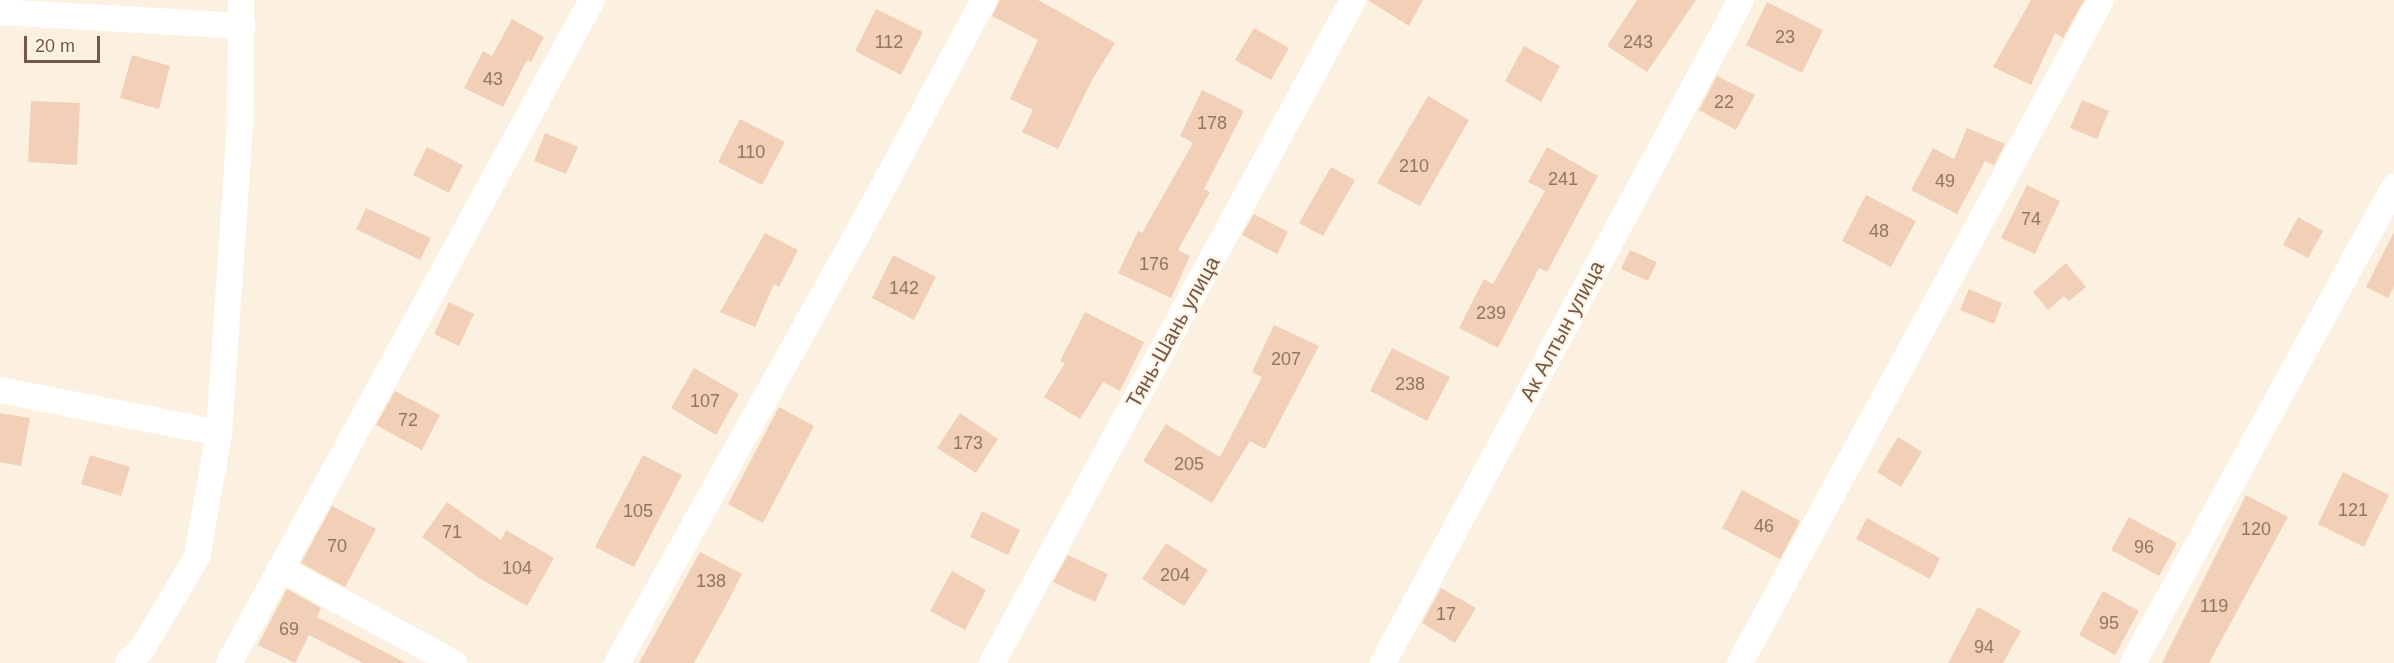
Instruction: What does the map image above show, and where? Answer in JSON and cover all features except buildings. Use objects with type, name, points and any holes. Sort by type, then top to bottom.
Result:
[{"type":"street","points":[[128,663],[142,649],[197,557],[219,433],[240,120],[243,26],[241,0]]},
{"type":"street","points":[[230,663],[592,0]]},
{"type":"street","points":[[617,663],[863,224],[984,0]]},
{"type":"street","name":"Тянь-Шань улица","points":[[992,663],[1353,0]]},
{"type":"street","name":"Ак Алтын улица","points":[[1383,663],[1741,0]]},
{"type":"street","points":[[1740,663],[2101,0]]},
{"type":"street","points":[[0,12],[243,26]]},
{"type":"street","points":[[2133,663],[2394,187]]},
{"type":"street","points":[[0,390],[219,433]]},
{"type":"street","points":[[281,569],[454,663]]}]
